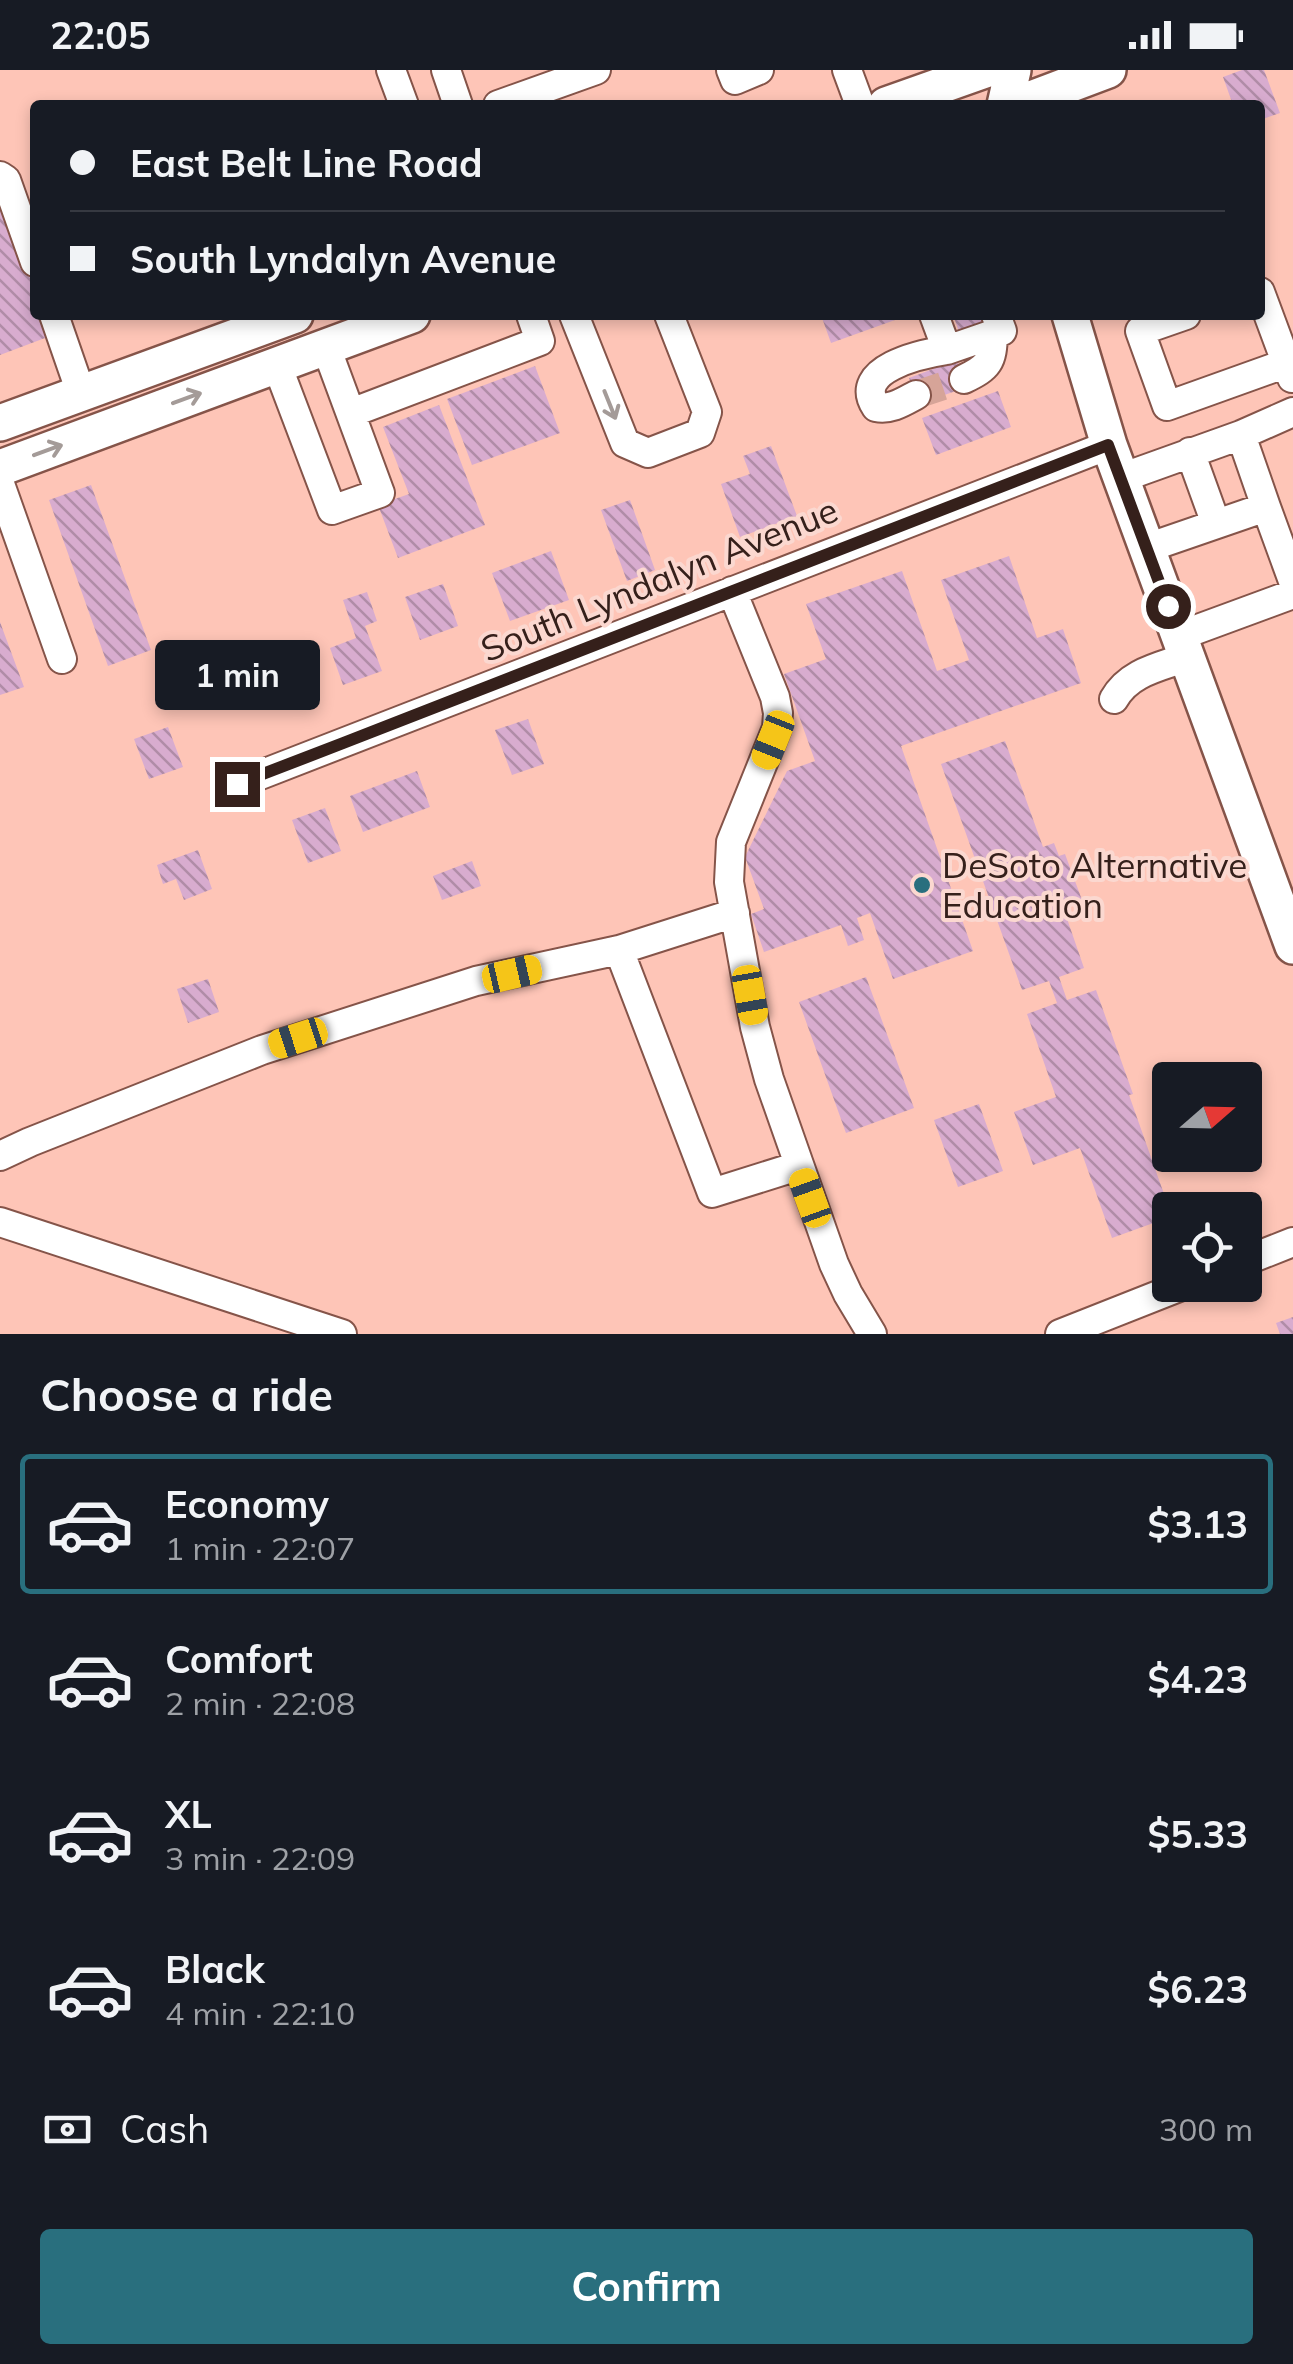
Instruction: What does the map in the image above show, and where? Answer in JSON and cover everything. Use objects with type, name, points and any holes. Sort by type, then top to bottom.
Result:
[{"type":"main road","points":[[1004,100],[1013,70]]},
{"type":"main road","points":[[1027,100],[1108,70]]},
{"type":"main road","points":[[899,100],[973,72],[998,100]]},
{"type":"main road","points":[[0,423],[282,320]]},
{"type":"main road","points":[[0,468],[399,320]]},
{"type":"main road","points":[[1072,320],[1114,461],[1293,946]]},
{"type":"main road","points":[[82,393],[96,432]]},
{"type":"street","points":[[391,70],[402,100]]},
{"type":"street","points":[[446,70],[456,100]]},
{"type":"street","points":[[512,90],[596,70]]},
{"type":"street","points":[[731,70],[735,80],[759,70]]},
{"type":"street","points":[[847,70],[858,100]]},
{"type":"street","points":[[0,176],[6,180],[30,248]]},
{"type":"street","points":[[1172,320],[1140,331],[1167,406],[1290,371],[1265,305]]},
{"type":"street","points":[[56,320],[82,393]]},
{"type":"street","points":[[351,413],[540,341],[532,320]]},
{"type":"street","points":[[576,320],[626,443],[648,454],[700,432],[707,412],[671,320]]},
{"type":"street","points":[[942,320],[947,350]]},
{"type":"street","points":[[916,395],[884,408],[876,406],[870,390],[878,373],[925,353],[947,350],[1002,322]]},
{"type":"street","points":[[964,378],[981,370],[992,358],[1002,322]]},
{"type":"street","points":[[277,365],[332,510],[380,493],[326,347]]},
{"type":"street","name":"South Lyndalyn Avenue","points":[[237,784],[732,591],[1114,461],[1190,452],[1241,436],[1293,412]]},
{"type":"street","points":[[1241,436],[1293,581]]},
{"type":"street","points":[[1190,452],[1216,524]]},
{"type":"street","points":[[0,484],[62,659]]},
{"type":"street","points":[[1147,548],[1266,507]]},
{"type":"street","points":[[732,591],[778,714],[777,728],[731,842],[730,882],[755,1027],[769,1079],[834,1264],[872,1334]]},
{"type":"street","points":[[1114,699],[1121,687],[1183,646],[1293,594]]},
{"type":"street","points":[[0,1156],[262,1050],[476,981],[619,950],[735,913]]},
{"type":"street","points":[[619,950],[712,1193],[798,1166]]},
{"type":"street","points":[[0,1222],[342,1334]]},
{"type":"street","points":[[1262,1254],[1293,1242]]},
{"type":"street","points":[[1060,1334],[1152,1298]]},
{"type":"building","points":[[1242,70],[1264,70],[1280,113],[1265,118],[1265,100],[1231,100],[1223,77]]},
{"type":"building","points":[[0,196],[30,274],[30,320],[48,320],[53,335],[0,355]]},
{"type":"building","points":[[823,320],[895,320],[831,343]]},
{"type":"building","points":[[955,320],[985,320],[989,331],[962,340]]},
{"type":"building","points":[[957,360],[967,387],[919,404],[909,378]]},
{"type":"building","points":[[535,366],[560,433],[472,465],[447,399]]},
{"type":"building","points":[[998,391],[1011,427],[936,455],[922,418]]},
{"type":"building","points":[[439,405],[485,525],[398,558],[378,505],[409,494],[383,427]]},
{"type":"building","points":[[771,446],[797,516],[740,537],[721,484],[750,474],[743,456]]},
{"type":"building","points":[[91,485],[151,650],[108,666],[49,500]]},
{"type":"building","points":[[630,500],[655,570],[627,581],[601,510]]},
{"type":"building","points":[[551,551],[569,600],[510,621],[492,573]]},
{"type":"building","points":[[1009,556],[1037,638],[1063,629],[1081,683],[901,746],[973,951],[893,979],[870,913],[857,918],[864,940],[848,946],[841,925],[764,952],[751,914],[764,909],[745,857],[787,771],[815,761],[784,674],[826,659],[806,604],[902,571],[937,671],[969,660],[941,580]]},
{"type":"building","points":[[443,584],[458,626],[420,640],[405,597]]},
{"type":"building","points":[[367,592],[377,621],[365,626],[382,671],[343,685],[330,648],[356,638],[343,600]]},
{"type":"building","points":[[0,622],[24,687],[0,695]]},
{"type":"building","points":[[528,719],[544,764],[512,775],[495,730]]},
{"type":"building","points":[[168,727],[183,767],[149,779],[134,739]]},
{"type":"building","points":[[1005,741],[1043,847],[1054,843],[1059,856],[1065,854],[1082,900],[1063,907],[1084,968],[1059,977],[1067,1000],[1096,990],[1133,1094],[1129,1095],[1152,1160],[1152,1172],[1156,1172],[1163,1192],[1152,1192],[1152,1224],[1112,1238],[1080,1148],[1033,1165],[1014,1112],[1056,1097],[1027,1014],[1057,1003],[1049,981],[1022,990],[941,764]]},
{"type":"building","points":[[417,771],[430,807],[363,832],[350,796]]},
{"type":"building","points":[[325,808],[341,851],[308,863],[292,820]]},
{"type":"building","points":[[198,850],[212,889],[184,900],[176,879],[163,884],[157,865]]},
{"type":"building","points":[[472,861],[481,886],[442,900],[433,876]]},
{"type":"building","points":[[866,977],[914,1108],[846,1133],[799,1002]]},
{"type":"building","points":[[208,979],[219,1012],[188,1023],[177,989]]},
{"type":"building","points":[[979,1104],[1003,1171],[958,1187],[934,1120]]},
{"type":"building","points":[[1293,1317],[1293,1334],[1280,1334],[1276,1323]]},
{"type":"tunnel","points":[[916,395],[964,379]]},
{"type":"place","name":"DeSoto Alternative Education","points":[[922,885]]},
{"type":"route","points":[[237,784],[1108,445],[1168,606]]}]
